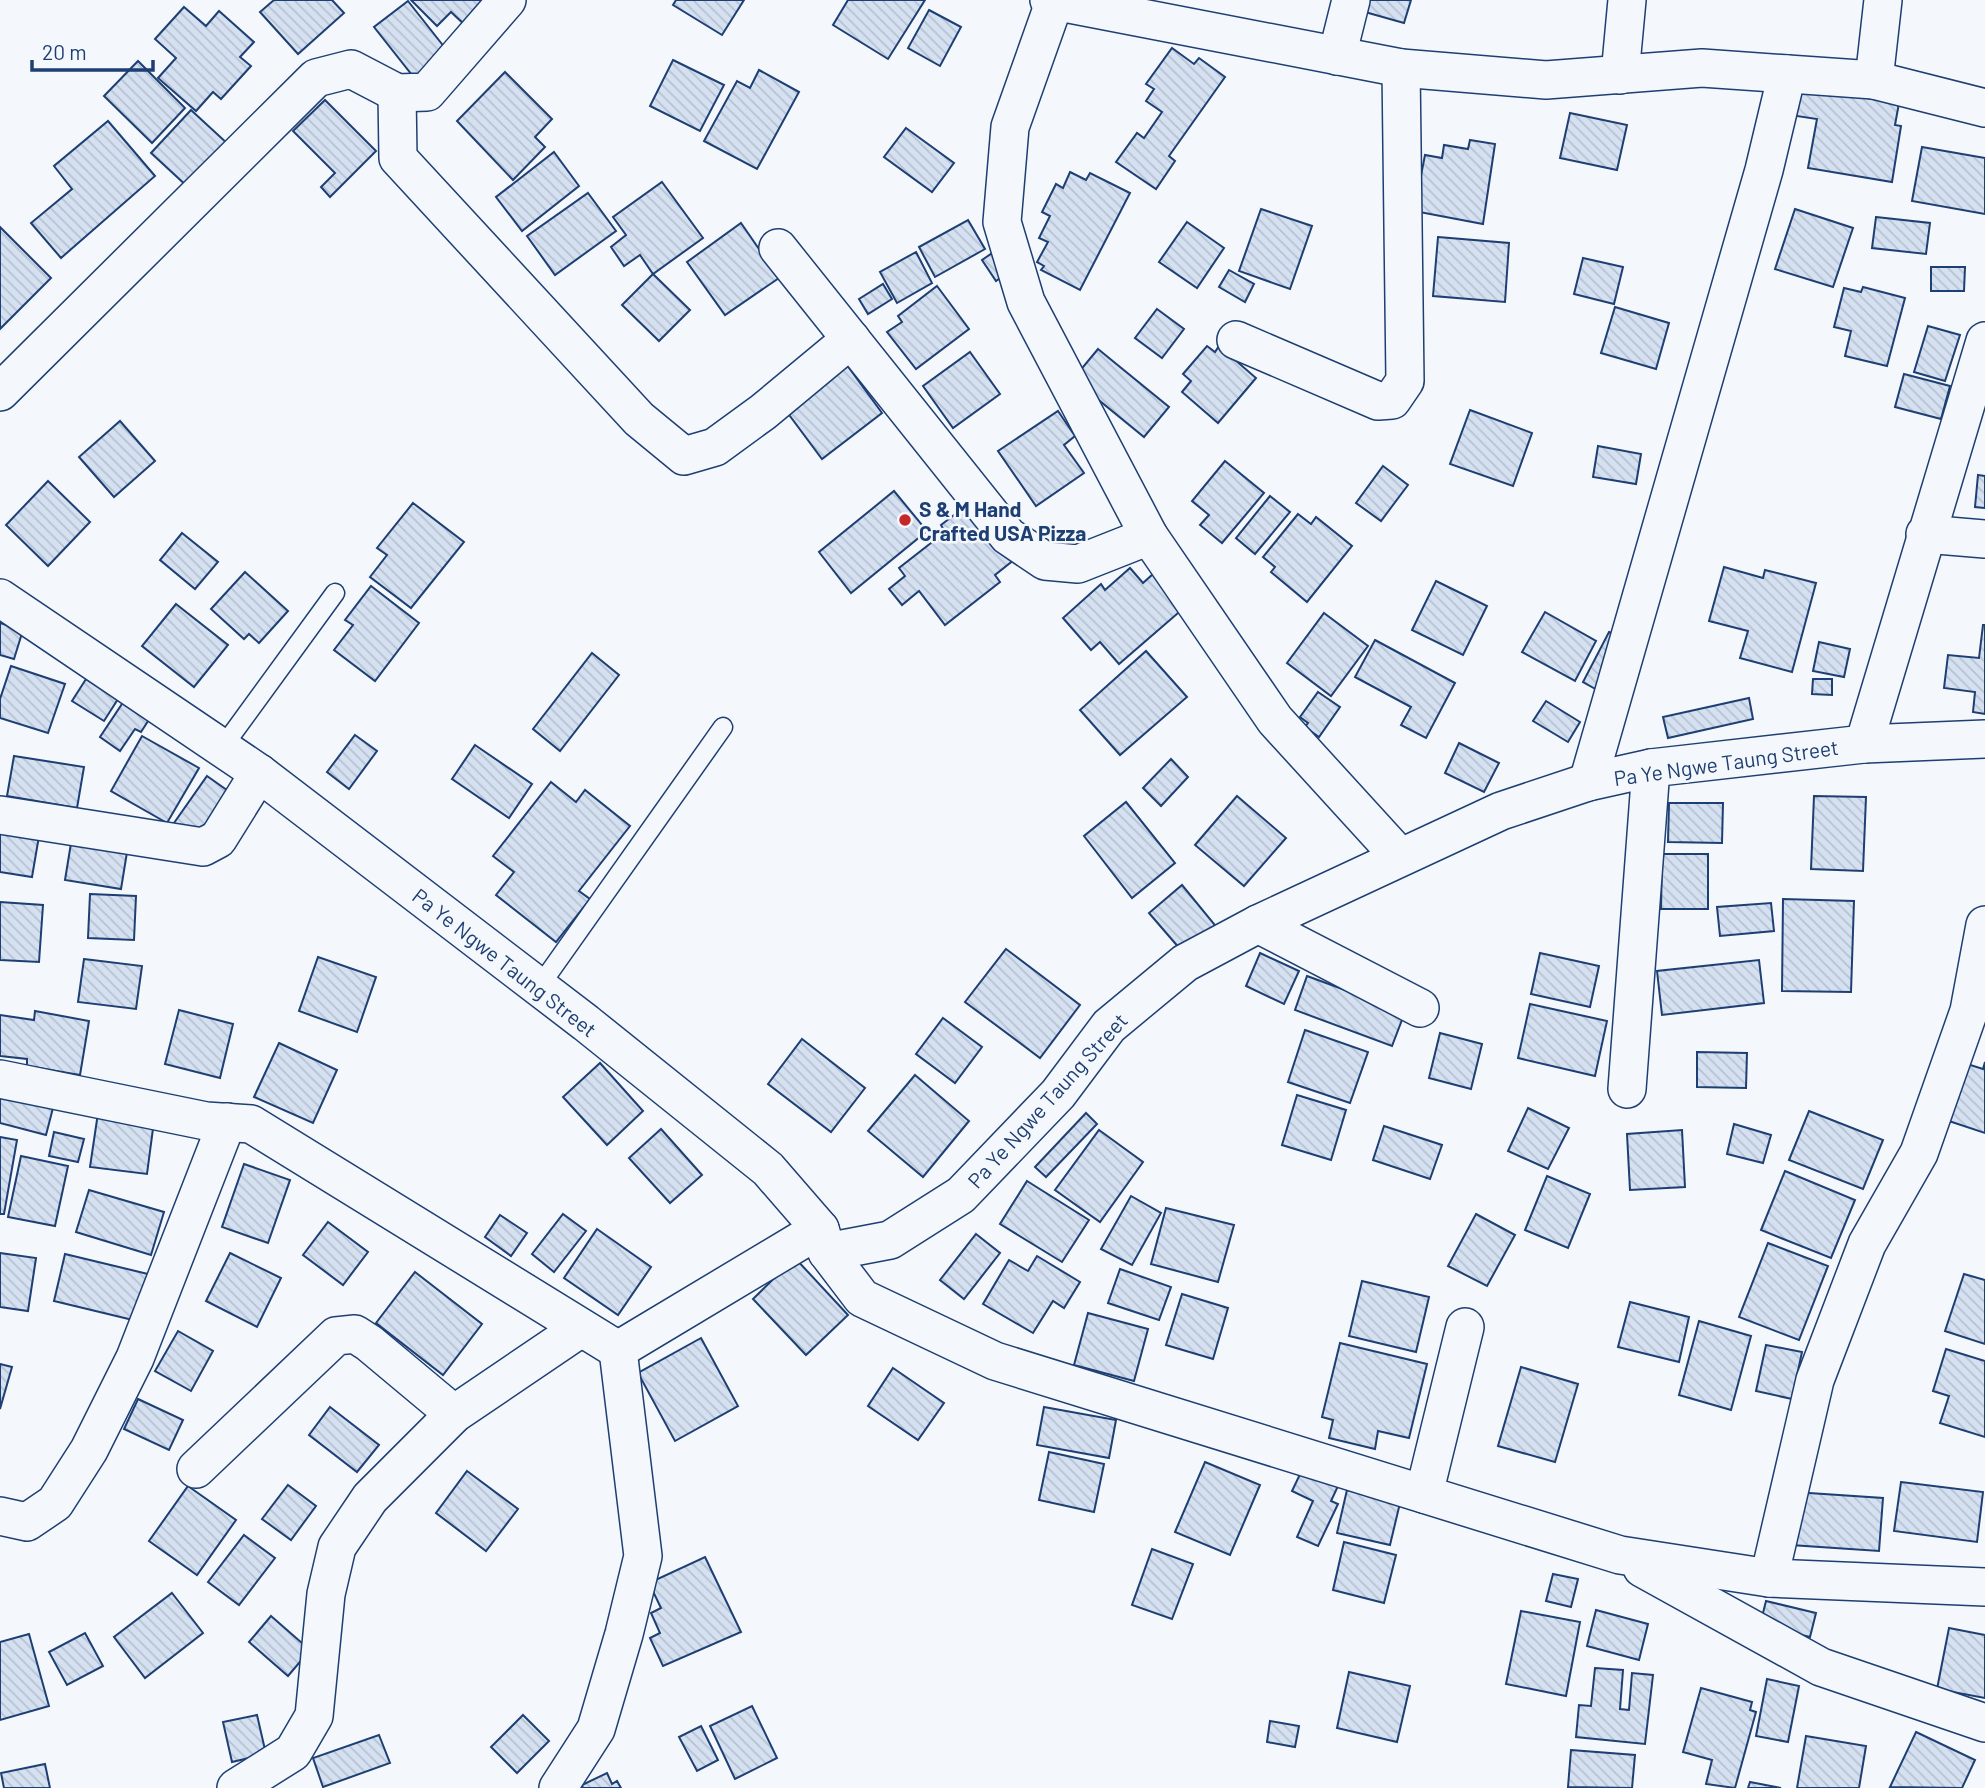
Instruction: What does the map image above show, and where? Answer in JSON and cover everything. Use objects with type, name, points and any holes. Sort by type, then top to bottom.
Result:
[{"type":"street","points":[[0,392],[316,78],[351,69],[397,93],[427,92],[507,0]]},
{"type":"street","points":[[1336,56],[1350,0]]},
{"type":"street","points":[[1620,75],[1627,0]]},
{"type":"street","points":[[1874,80],[1883,0]]},
{"type":"street","points":[[1400,857],[1275,720],[1149,536],[1026,302],[1002,222],[1010,127],[1052,2],[1401,68],[1546,80],[1702,68],[1874,80],[1985,108]]},
{"type":"street","points":[[1236,340],[1378,401],[1392,400],[1405,381],[1401,68]]},
{"type":"street","points":[[1588,782],[1765,170],[1787,74]]},
{"type":"street","points":[[397,93],[398,158],[639,419],[684,456],[715,447],[763,412],[851,339]]},
{"type":"street","points":[[778,248],[1008,536],[1045,561],[1078,564],[1149,536]]},
{"type":"street","name":"Pa Ye Ngwe Taung Street","points":[[0,598],[260,774],[539,987],[768,1169],[823,1241],[890,1240],[961,1195],[1058,1094],[1109,1026],[1185,963],[1258,924],[1501,811],[1588,782],[1651,768],[1864,744],[1985,341]]},
{"type":"street","points":[[1925,534],[1985,539]]},
{"type":"street","points":[[1864,744],[1985,739]]},
{"type":"street","points":[[1627,1089],[1651,768]]},
{"type":"street","points":[[0,815],[203,847],[218,839],[260,774]]},
{"type":"street","points":[[1258,924],[1420,1008]]},
{"type":"street","points":[[1769,1578],[1815,1380],[1867,1244],[1919,1153],[1977,1011],[1985,925]]},
{"type":"street","points":[[0,1079],[206,1121],[251,1124],[618,1350]]},
{"type":"street","points":[[0,1516],[27,1522],[55,1503],[89,1450],[135,1358],[227,1122]]},
{"type":"street","points":[[618,1350],[823,1241],[862,1298],[995,1361],[1620,1555],[1769,1578],[1984,1585]]},
{"type":"street","points":[[1424,1494],[1465,1327]]},
{"type":"street","points":[[236,1788],[293,1752],[314,1716],[326,1594],[337,1547],[370,1498],[454,1414],[581,1328]]},
{"type":"street","points":[[196,1469],[336,1336],[355,1334],[369,1343],[454,1414]]},
{"type":"street","points":[[558,1788],[596,1729],[624,1634],[643,1556],[618,1350]]},
{"type":"street","points":[[1620,1555],[1821,1667],[1985,1723]]},
{"type":"lane","points":[[222,748],[335,593]]},
{"type":"lane","points":[[539,987],[723,727]]},
{"type":"building","points":[[274,0],[332,0],[344,13],[298,54],[260,12]]},
{"type":"building","points":[[411,0],[493,0],[467,27],[451,12],[437,26]]},
{"type":"building","points":[[676,0],[744,0],[722,35],[673,5]]},
{"type":"building","points":[[848,0],[925,0],[888,59],[833,25]]},
{"type":"building","points":[[1369,0],[1411,0],[1404,23],[1365,12]]},
{"type":"building","points":[[408,1],[449,53],[416,80],[374,27]]},
{"type":"building","points":[[184,7],[206,26],[219,11],[254,42],[240,57],[251,66],[221,99],[213,92],[196,111],[158,78],[176,58],[155,39]]},
{"type":"building","points":[[929,10],[961,27],[940,66],[908,48]]},
{"type":"building","points":[[1172,48],[1194,64],[1199,58],[1225,77],[1169,156],[1175,161],[1156,189],[1116,162],[1137,133],[1144,138],[1162,112],[1146,101],[1154,89],[1146,84]]},
{"type":"building","points":[[673,60],[724,85],[700,131],[650,106]]},
{"type":"building","points":[[138,61],[185,108],[152,143],[104,96]]},
{"type":"building","points":[[759,70],[799,92],[757,169],[704,141],[737,81],[750,88]]},
{"type":"building","points":[[505,72],[552,119],[535,137],[545,147],[513,180],[457,121]]},
{"type":"building","points":[[1795,87],[1899,103],[1895,125],[1901,126],[1892,182],[1808,168],[1817,119],[1790,115]]},
{"type":"building","points":[[325,100],[376,151],[330,197],[321,187],[335,173],[293,131]]},
{"type":"building","points":[[191,110],[229,145],[189,188],[151,153]]},
{"type":"building","points":[[1570,113],[1627,125],[1617,170],[1560,158]]},
{"type":"building","points":[[108,121],[155,176],[61,258],[31,223],[72,189],[54,166]]},
{"type":"building","points":[[906,128],[954,163],[932,192],[884,157]]},
{"type":"building","points":[[1470,140],[1495,144],[1483,224],[1414,211],[1425,155],[1442,158],[1444,145],[1468,149]]},
{"type":"building","points":[[1922,147],[1985,158],[1985,214],[1912,201]]},
{"type":"building","points":[[554,152],[579,186],[522,231],[496,197]]},
{"type":"building","points":[[1070,172],[1086,180],[1090,173],[1130,193],[1080,290],[1041,270],[1044,266],[1037,262],[1048,242],[1039,238],[1050,216],[1042,212],[1056,184],[1063,188]]},
{"type":"building","points":[[662,182],[703,238],[653,274],[640,255],[624,266],[611,247],[626,235],[613,217]]},
{"type":"building","points":[[588,193],[616,231],[555,275],[527,236]]},
{"type":"building","points":[[1261,209],[1312,226],[1290,289],[1239,271]]},
{"type":"building","points":[[1795,209],[1853,228],[1833,287],[1775,269]]},
{"type":"building","points":[[1876,217],[1930,223],[1926,254],[1872,248]]},
{"type":"building","points":[[968,220],[985,249],[935,277],[919,247]]},
{"type":"building","points":[[1187,222],[1224,248],[1197,288],[1159,262]]},
{"type":"building","points":[[741,223],[779,278],[725,315],[687,262]]},
{"type":"building","points":[[0,227],[51,278],[0,329]]},
{"type":"building","points":[[1438,237],[1509,243],[1505,302],[1433,296]]},
{"type":"building","points":[[1001,247],[1015,267],[996,281],[982,260]]},
{"type":"building","points":[[916,252],[932,283],[897,303],[880,272]]},
{"type":"building","points":[[1583,258],[1623,267],[1614,304],[1574,294]]},
{"type":"building","points":[[1931,267],[1965,267],[1964,291],[1931,291]]},
{"type":"building","points":[[1229,270],[1254,284],[1245,302],[1219,287]]},
{"type":"building","points":[[653,274],[690,310],[659,341],[622,305]]},
{"type":"building","points":[[883,284],[892,299],[868,314],[859,299]]},
{"type":"building","points":[[937,286],[969,329],[916,369],[887,332],[902,322],[898,316]]},
{"type":"building","points":[[1863,287],[1905,298],[1887,366],[1845,356],[1851,331],[1834,327],[1844,288],[1861,292]]},
{"type":"building","points":[[1615,307],[1669,323],[1656,369],[1601,353]]},
{"type":"building","points":[[1157,309],[1184,329],[1162,358],[1135,338]]},
{"type":"building","points":[[1928,326],[1960,335],[1945,381],[1914,372]]},
{"type":"building","points":[[1207,346],[1215,352],[1219,346],[1256,378],[1218,423],[1182,392],[1191,381],[1183,374]]},
{"type":"building","points":[[1098,349],[1169,407],[1144,437],[1073,379]]},
{"type":"building","points":[[970,352],[1000,394],[953,428],[923,386]]},
{"type":"building","points":[[844,361],[882,413],[822,459],[784,408]]},
{"type":"building","points":[[1904,374],[1950,386],[1941,419],[1895,407]]},
{"type":"building","points":[[1470,410],[1532,433],[1513,486],[1450,464]]},
{"type":"building","points":[[1058,411],[1075,436],[1064,445],[1084,473],[1036,506],[998,451]]},
{"type":"building","points":[[120,421],[155,461],[114,497],[79,457]]},
{"type":"building","points":[[1598,446],[1641,454],[1636,484],[1593,477]]},
{"type":"building","points":[[1225,461],[1264,493],[1222,543],[1200,525],[1209,515],[1192,501]]},
{"type":"building","points":[[1383,466],[1408,485],[1381,521],[1356,503]]},
{"type":"building","points":[[1978,475],[1985,476],[1985,508],[1975,507]]},
{"type":"building","points":[[48,481],[90,522],[48,566],[6,525]]},
{"type":"building","points":[[894,491],[927,531],[851,593],[819,552]]},
{"type":"building","points":[[1270,496],[1290,512],[1255,554],[1236,538]]},
{"type":"building","points":[[971,502],[1015,559],[995,575],[1000,582],[945,625],[919,591],[902,605],[889,589],[905,576],[899,568],[945,532],[941,525]]},
{"type":"building","points":[[413,503],[464,542],[411,608],[370,577],[387,555],[377,548]]},
{"type":"building","points":[[1298,514],[1311,524],[1316,517],[1352,546],[1307,602],[1271,572],[1275,567],[1263,557]]},
{"type":"building","points":[[182,533],[218,562],[195,589],[160,560]]},
{"type":"building","points":[[1724,567],[1763,578],[1765,570],[1816,583],[1792,672],[1740,658],[1748,631],[1709,621]]},
{"type":"building","points":[[1130,568],[1143,583],[1153,574],[1185,607],[1119,664],[1100,642],[1091,650],[1063,618],[1101,584],[1105,590]]},
{"type":"building","points":[[245,572],[288,611],[259,643],[249,634],[244,639],[211,609]]},
{"type":"building","points":[[1436,581],[1487,606],[1463,655],[1412,630]]},
{"type":"building","points":[[371,586],[419,623],[375,681],[334,650],[353,625],[345,620]]},
{"type":"building","points":[[176,604],[228,645],[194,687],[142,646]]},
{"type":"building","points":[[1545,612],[1596,641],[1575,681],[1522,652]]},
{"type":"building","points":[[1324,613],[1368,646],[1331,696],[1287,663]]},
{"type":"building","points":[[0,623],[23,630],[14,659],[0,655]]},
{"type":"building","points":[[1983,625],[1985,714],[1973,712],[1975,692],[1944,688],[1948,655],[1979,658]]},
{"type":"building","points":[[1609,632],[1626,640],[1599,691],[1583,682]]},
{"type":"building","points":[[1375,640],[1455,683],[1426,738],[1401,725],[1411,707],[1355,677]]},
{"type":"building","points":[[1819,642],[1850,649],[1844,677],[1813,671]]},
{"type":"building","points":[[1146,651],[1187,697],[1120,755],[1080,710]]},
{"type":"building","points":[[592,653],[619,675],[560,751],[533,729]]},
{"type":"building","points":[[11,666],[65,684],[48,733],[0,718],[0,699]]},
{"type":"building","points":[[86,679],[118,699],[104,721],[72,701]]},
{"type":"building","points":[[1813,679],[1832,679],[1832,695],[1812,694]]},
{"type":"building","points":[[1318,692],[1340,707],[1319,737],[1305,727],[1308,723],[1300,717]]},
{"type":"building","points":[[1749,698],[1753,719],[1668,738],[1663,717]]},
{"type":"building","points":[[124,701],[150,718],[141,732],[135,729],[120,751],[100,737]]},
{"type":"building","points":[[1546,701],[1580,722],[1568,742],[1533,721]]},
{"type":"building","points":[[355,735],[377,751],[349,789],[327,772]]},
{"type":"building","points":[[142,736],[199,768],[167,823],[111,791]]},
{"type":"building","points":[[1459,743],[1499,763],[1484,792],[1445,773]]},
{"type":"building","points":[[475,745],[532,784],[509,818],[452,779]]},
{"type":"building","points":[[14,756],[84,767],[77,808],[7,796]]},
{"type":"building","points":[[1171,759],[1188,777],[1161,806],[1143,788]]},
{"type":"building","points":[[207,776],[231,793],[197,840],[174,823]]},
{"type":"building","points":[[551,782],[576,802],[585,790],[630,826],[579,891],[590,899],[556,942],[496,895],[514,872],[493,856]]},
{"type":"building","points":[[1237,796],[1286,838],[1244,886],[1195,845]]},
{"type":"building","points":[[1814,796],[1866,797],[1863,871],[1811,869]]},
{"type":"building","points":[[1126,802],[1175,863],[1132,898],[1084,836]]},
{"type":"building","points":[[1669,803],[1723,803],[1722,843],[1668,842]]},
{"type":"building","points":[[0,829],[39,836],[32,877],[0,872]]},
{"type":"building","points":[[72,837],[128,846],[121,889],[65,880]]},
{"type":"building","points":[[1662,854],[1708,854],[1708,909],[1661,909]]},
{"type":"building","points":[[1182,885],[1219,930],[1187,957],[1149,913]]},
{"type":"building","points":[[90,894],[136,896],[134,940],[88,938]]},
{"type":"building","points":[[1783,899],[1854,901],[1851,992],[1782,991]]},
{"type":"building","points":[[0,902],[43,905],[39,962],[0,960]]},
{"type":"building","points":[[1771,903],[1774,931],[1720,936],[1717,907]]},
{"type":"building","points":[[1006,949],[1080,1005],[1040,1058],[965,1002]]},
{"type":"building","points":[[1260,953],[1299,971],[1284,1004],[1246,986]]},
{"type":"building","points":[[1540,953],[1599,966],[1590,1007],[1531,994]]},
{"type":"building","points":[[318,957],[376,977],[357,1032],[299,1011]]},
{"type":"building","points":[[84,959],[142,966],[136,1009],[78,1002]]},
{"type":"building","points":[[1759,960],[1764,1003],[1662,1015],[1657,971]]},
{"type":"building","points":[[1307,976],[1405,1012],[1392,1046],[1295,1010]]},
{"type":"building","points":[[1530,1004],[1607,1021],[1595,1076],[1518,1058]]},
{"type":"building","points":[[179,1010],[233,1024],[220,1078],[165,1064]]},
{"type":"building","points":[[35,1011],[89,1021],[80,1075],[27,1066],[27,1059],[0,1056],[0,1015],[34,1020]]},
{"type":"building","points":[[943,1018],[982,1047],[955,1083],[916,1054]]},
{"type":"building","points":[[1305,1030],[1368,1052],[1350,1103],[1288,1082]]},
{"type":"building","points":[[1440,1033],[1482,1044],[1471,1089],[1429,1078]]},
{"type":"building","points":[[802,1039],[865,1088],[831,1132],[768,1084]]},
{"type":"building","points":[[279,1043],[337,1070],[313,1123],[254,1097]]},
{"type":"building","points":[[1697,1052],[1747,1053],[1746,1088],[1697,1087]]},
{"type":"building","points":[[1985,1062],[1985,1133],[1946,1120],[1964,1063],[1983,1069]]},
{"type":"building","points":[[600,1063],[643,1111],[607,1145],[563,1097]]},
{"type":"building","points":[[915,1075],[969,1121],[923,1177],[868,1131]]},
{"type":"building","points":[[0,1089],[54,1104],[46,1135],[0,1123]]},
{"type":"building","points":[[1297,1095],[1346,1110],[1331,1160],[1282,1145]]},
{"type":"building","points":[[1528,1108],[1569,1128],[1548,1169],[1508,1151]]},
{"type":"building","points":[[1809,1111],[1883,1140],[1863,1189],[1789,1160]]},
{"type":"building","points":[[98,1113],[154,1121],[147,1174],[90,1167]]},
{"type":"building","points":[[1086,1113],[1097,1124],[1046,1177],[1035,1167]]},
{"type":"building","points":[[1734,1124],[1771,1135],[1763,1163],[1727,1154]]},
{"type":"building","points":[[1384,1126],[1442,1145],[1430,1179],[1373,1160]]},
{"type":"building","points":[[661,1129],[702,1175],[670,1203],[629,1158]]},
{"type":"building","points":[[1099,1130],[1143,1162],[1100,1222],[1055,1190]]},
{"type":"building","points":[[1682,1130],[1685,1187],[1630,1190],[1627,1134]]},
{"type":"building","points":[[54,1132],[84,1139],[78,1162],[49,1156]]},
{"type":"building","points":[[0,1137],[17,1140],[4,1214],[0,1214]]},
{"type":"building","points":[[21,1156],[68,1166],[55,1226],[8,1217]]},
{"type":"building","points":[[244,1164],[290,1180],[268,1243],[222,1227]]},
{"type":"building","points":[[1785,1171],[1855,1200],[1831,1258],[1761,1230]]},
{"type":"building","points":[[1547,1176],[1590,1194],[1568,1248],[1525,1230]]},
{"type":"building","points":[[1027,1181],[1089,1220],[1062,1262],[1000,1224]]},
{"type":"building","points":[[89,1190],[164,1212],[151,1255],[76,1232]]},
{"type":"building","points":[[1131,1196],[1161,1213],[1132,1265],[1101,1249]]},
{"type":"building","points":[[1166,1208],[1234,1225],[1218,1282],[1151,1264]]},
{"type":"building","points":[[563,1214],[586,1231],[554,1272],[532,1254]]},
{"type":"building","points":[[1476,1214],[1515,1235],[1487,1286],[1448,1266]]},
{"type":"building","points":[[500,1215],[527,1233],[511,1256],[485,1237]]},
{"type":"building","points":[[328,1222],[368,1252],[343,1285],[303,1255]]},
{"type":"building","points":[[597,1229],[651,1267],[618,1315],[564,1278]]},
{"type":"building","points":[[976,1234],[1000,1253],[964,1299],[940,1280]]},
{"type":"building","points":[[1768,1243],[1828,1266],[1799,1340],[1739,1317]]},
{"type":"building","points":[[0,1253],[36,1258],[28,1311],[0,1307]]},
{"type":"building","points":[[230,1253],[281,1278],[257,1327],[206,1301]]},
{"type":"building","points":[[65,1254],[148,1274],[137,1321],[54,1301]]},
{"type":"building","points":[[1037,1256],[1080,1282],[1064,1308],[1053,1301],[1033,1333],[983,1304],[1009,1260],[1028,1271]]},
{"type":"building","points":[[795,1258],[848,1315],[806,1355],[753,1299]]},
{"type":"building","points":[[1120,1269],[1171,1287],[1159,1320],[1108,1303]]},
{"type":"building","points":[[415,1272],[482,1324],[443,1375],[376,1323]]},
{"type":"building","points":[[1964,1274],[1985,1280],[1985,1344],[1945,1331]]},
{"type":"building","points":[[1362,1281],[1429,1297],[1416,1352],[1349,1336]]},
{"type":"building","points":[[1182,1294],[1228,1308],[1213,1359],[1166,1345]]},
{"type":"building","points":[[1630,1302],[1689,1317],[1679,1362],[1618,1347]]},
{"type":"building","points":[[1088,1313],[1148,1329],[1134,1381],[1074,1365]]},
{"type":"building","points":[[1699,1321],[1751,1336],[1731,1410],[1679,1395]]},
{"type":"building","points":[[178,1331],[213,1351],[191,1391],[155,1371]]},
{"type":"building","points":[[701,1338],[738,1406],[675,1441],[638,1373]]},
{"type":"building","points":[[1340,1343],[1427,1364],[1409,1438],[1378,1431],[1375,1449],[1329,1438],[1333,1420],[1322,1417]]},
{"type":"building","points":[[1766,1345],[1802,1352],[1792,1399],[1756,1391]]},
{"type":"building","points":[[1946,1349],[1985,1361],[1985,1437],[1940,1423],[1949,1396],[1933,1391]]},
{"type":"building","points":[[0,1364],[12,1367],[0,1409]]},
{"type":"building","points":[[1521,1367],[1578,1384],[1555,1462],[1498,1446]]},
{"type":"building","points":[[893,1368],[944,1403],[918,1440],[868,1406]]},
{"type":"building","points":[[138,1399],[183,1420],[169,1450],[124,1429]]},
{"type":"building","points":[[330,1407],[379,1445],[357,1472],[309,1435]]},
{"type":"building","points":[[1044,1407],[1116,1420],[1109,1458],[1037,1445]]},
{"type":"building","points":[[1049,1452],[1104,1464],[1094,1512],[1039,1500]]},
{"type":"building","points":[[1205,1462],[1260,1485],[1230,1555],[1175,1532]]},
{"type":"building","points":[[1302,1470],[1338,1486],[1331,1501],[1338,1504],[1318,1546],[1297,1537],[1313,1501],[1292,1491]]},
{"type":"building","points":[[467,1471],[518,1509],[486,1551],[436,1513]]},
{"type":"building","points":[[1901,1482],[1983,1492],[1977,1542],[1894,1531]]},
{"type":"building","points":[[288,1485],[316,1506],[291,1540],[262,1519]]},
{"type":"building","points":[[188,1486],[236,1520],[197,1575],[149,1541]]},
{"type":"building","points":[[1347,1490],[1400,1503],[1390,1545],[1337,1533]]},
{"type":"building","points":[[1794,1492],[1883,1498],[1879,1551],[1791,1545]]},
{"type":"building","points":[[244,1535],[275,1558],[239,1605],[208,1582]]},
{"type":"building","points":[[1344,1542],[1396,1555],[1384,1603],[1333,1590]]},
{"type":"building","points":[[1152,1549],[1193,1564],[1172,1619],[1132,1605]]},
{"type":"building","points":[[705,1557],[741,1632],[663,1666],[650,1638],[660,1633],[651,1613],[661,1608],[649,1583]]},
{"type":"building","points":[[1553,1574],[1578,1579],[1571,1607],[1546,1601]]},
{"type":"building","points":[[172,1593],[203,1633],[145,1678],[114,1637]]},
{"type":"building","points":[[1766,1601],[1816,1613],[1810,1637],[1760,1625]]},
{"type":"building","points":[[1596,1610],[1648,1624],[1639,1660],[1587,1646]]},
{"type":"building","points":[[1521,1611],[1580,1622],[1566,1696],[1506,1684]]},
{"type":"building","points":[[271,1616],[310,1650],[288,1676],[249,1642]]},
{"type":"building","points":[[1949,1628],[1985,1635],[1985,1698],[1937,1689]]},
{"type":"building","points":[[85,1633],[103,1666],[67,1685],[49,1652]]},
{"type":"building","points":[[29,1634],[49,1706],[0,1720],[0,1642]]},
{"type":"building","points":[[1595,1668],[1623,1670],[1620,1709],[1629,1710],[1632,1673],[1653,1675],[1645,1744],[1576,1737],[1579,1705],[1591,1706]]},
{"type":"building","points":[[1349,1672],[1410,1686],[1397,1742],[1337,1728]]},
{"type":"building","points":[[1767,1679],[1799,1686],[1788,1742],[1756,1736]]},
{"type":"building","points":[[1701,1688],[1752,1702],[1750,1710],[1756,1712],[1735,1788],[1706,1784],[1712,1760],[1683,1752]]},
{"type":"building","points":[[752,1706],[777,1758],[735,1779],[710,1726]]},
{"type":"building","points":[[257,1715],[266,1754],[232,1762],[223,1722]]},
{"type":"building","points":[[523,1715],[549,1741],[517,1773],[491,1747]]},
{"type":"building","points":[[1270,1721],[1299,1726],[1295,1747],[1267,1742]]},
{"type":"building","points":[[701,1726],[718,1760],[697,1771],[679,1737]]},
{"type":"building","points":[[1916,1732],[1975,1760],[1962,1788],[1890,1787]]},
{"type":"building","points":[[379,1735],[390,1763],[323,1787],[313,1758]]},
{"type":"building","points":[[1806,1736],[1866,1746],[1859,1788],[1797,1788]]},
{"type":"building","points":[[1571,1750],[1635,1755],[1632,1788],[1568,1787]]},
{"type":"building","points":[[45,1764],[50,1788],[4,1788],[1,1773]]},
{"type":"building","points":[[607,1773],[612,1784],[617,1781],[621,1788],[583,1788],[582,1785]]},
{"type":"building","points":[[1750,1782],[1781,1788],[1748,1788]]},
{"type":"place","name":"S & M Hand Crafted USA Pizza","points":[[905,520]]}]
